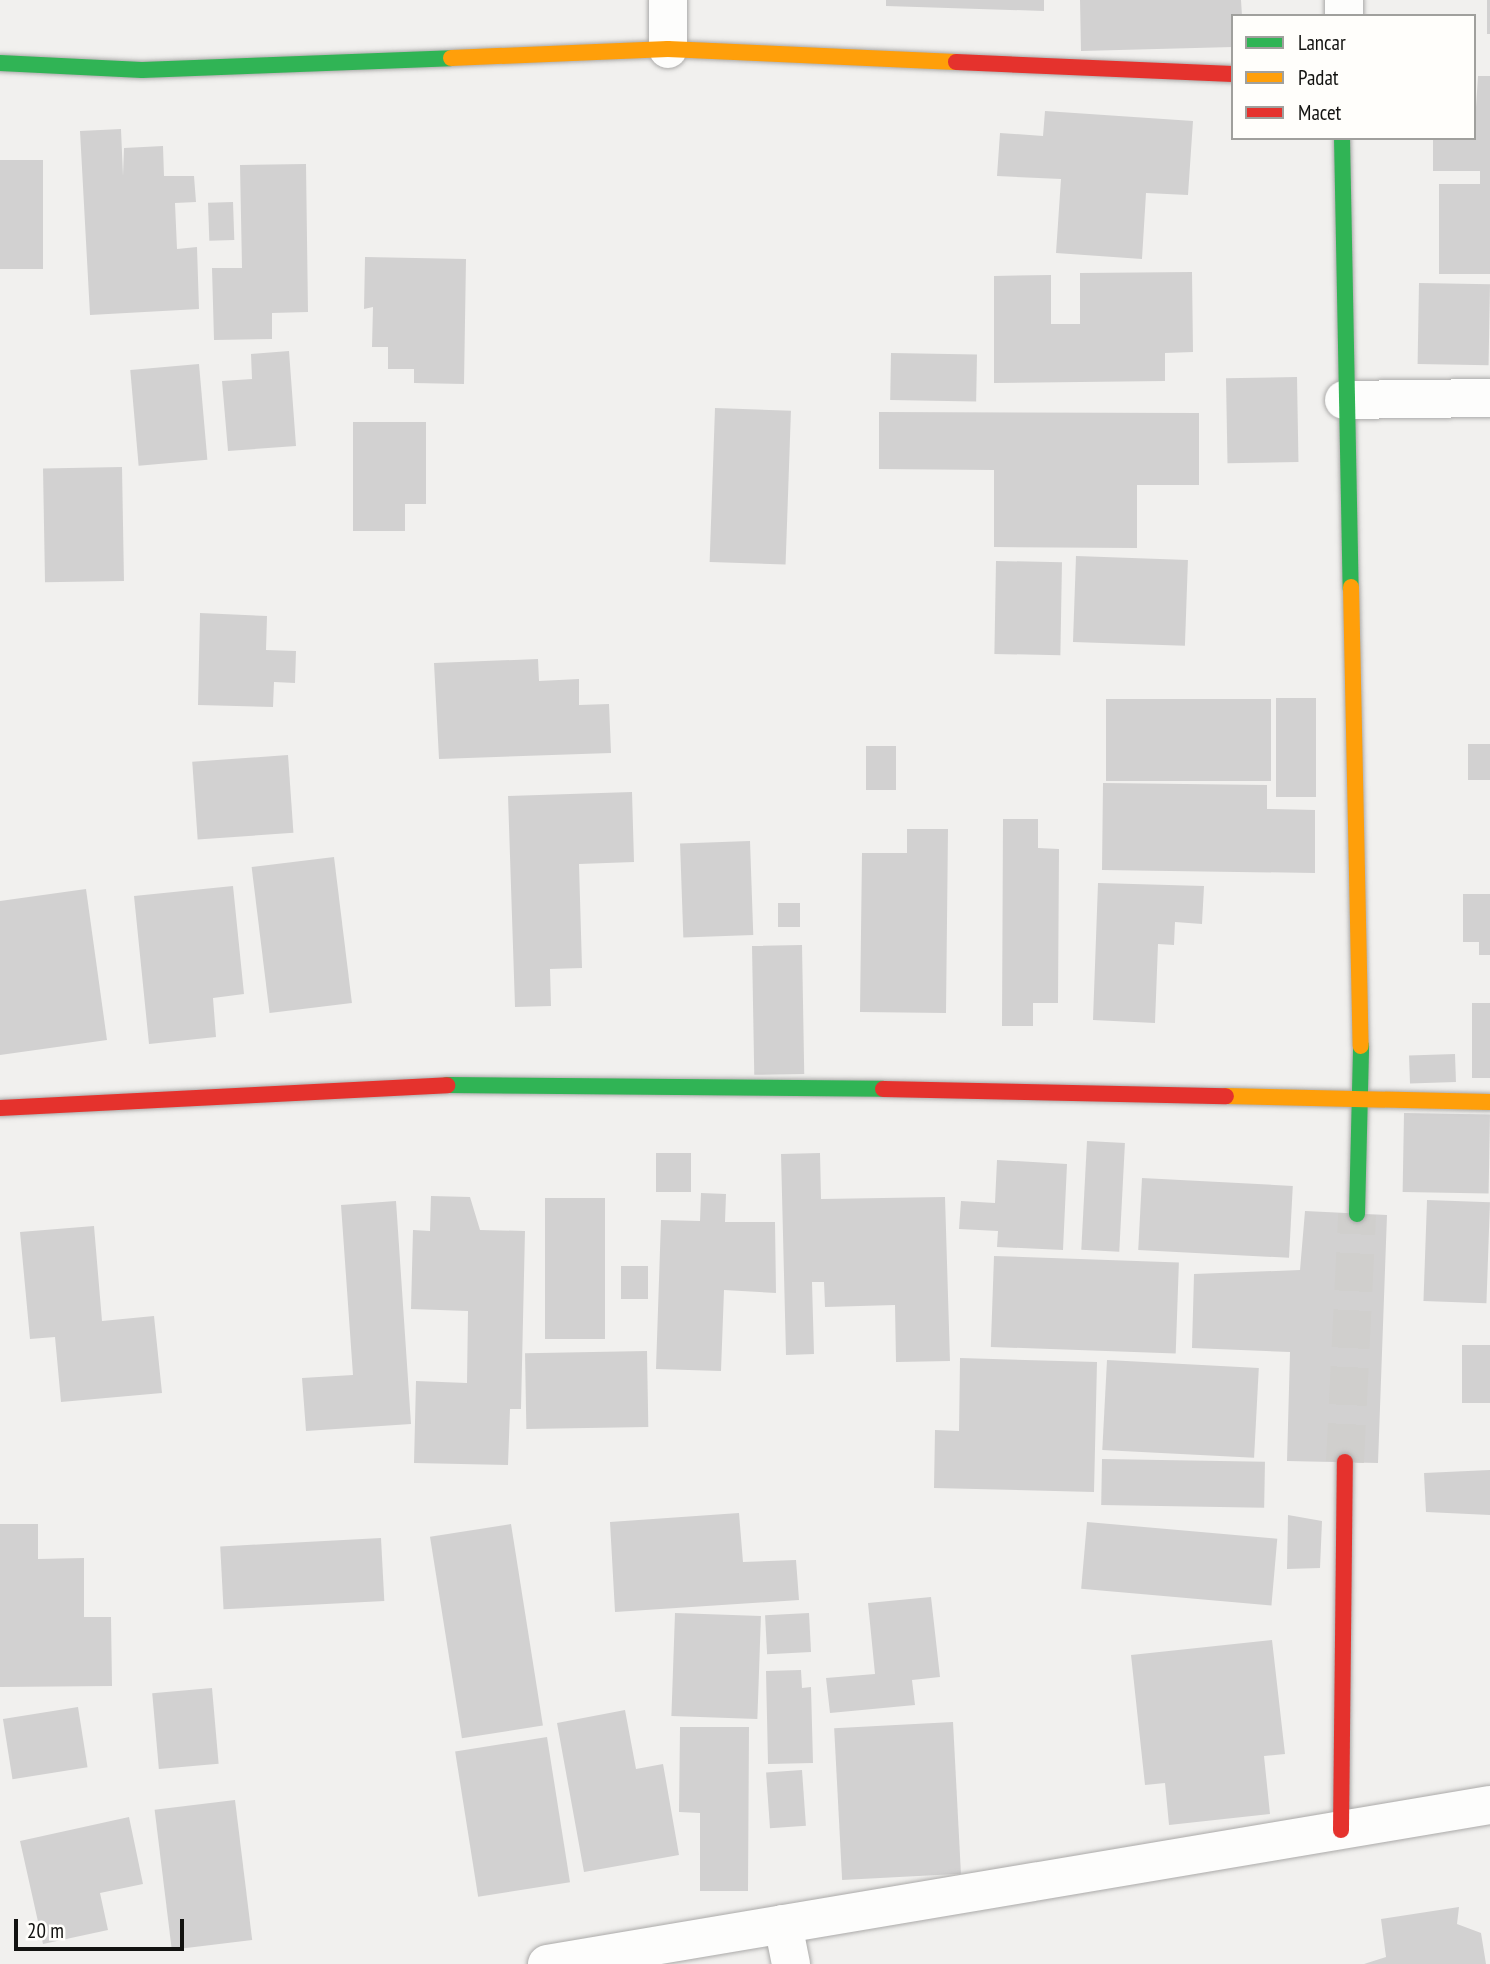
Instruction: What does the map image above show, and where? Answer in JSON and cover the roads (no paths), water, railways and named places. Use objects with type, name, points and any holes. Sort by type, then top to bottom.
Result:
[{"type":"street","points":[[668,0],[668,49]]},
{"type":"street","points":[[0,63],[142,70],[668,49],[1231,74]]},
{"type":"street","points":[[1342,140],[1344,400],[1362,1103],[1357,1214]]},
{"type":"street","points":[[1344,400],[1490,398]]},
{"type":"street","points":[[0,1108],[525,1081],[1362,1103],[1490,1102]]},
{"type":"street","points":[[1341,1830],[1345,1462]]},
{"type":"street","points":[[547,1964],[1490,1805]]},
{"type":"street","points":[[783,1924],[791,1964]]},
{"type":"tunnel","points":[[1345,1462],[1357,1214]]}]
